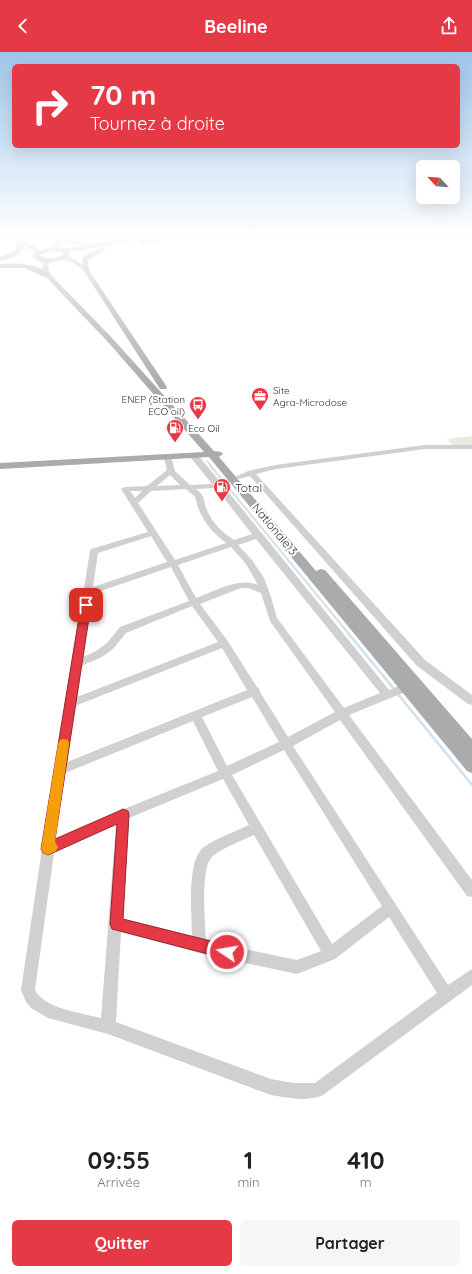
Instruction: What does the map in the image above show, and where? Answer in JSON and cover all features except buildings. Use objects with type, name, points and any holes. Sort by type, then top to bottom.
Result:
[{"type":"main road","name":"Nationale 3","points":[[57,285],[108,336],[239,477],[410,685],[472,766]]},
{"type":"main road","name":"Nationale 3","points":[[96,285],[163,387],[216,454],[410,685],[472,750]]},
{"type":"main road","points":[[0,466],[168,458],[216,454]]},
{"type":"street","points":[[239,477],[275,467],[426,447],[472,447]]},
{"type":"street","points":[[194,456],[386,694]]},
{"type":"street","points":[[168,458],[171,471],[174,476],[201,499],[203,510],[216,532],[232,544],[255,569],[260,577],[269,602],[273,619],[472,891]]},
{"type":"street","points":[[134,503],[149,488],[171,471]]},
{"type":"street","points":[[252,473],[382,621],[421,663],[472,701]]},
{"type":"street","points":[[219,486],[125,489],[173,564],[194,602],[224,643],[255,691],[286,744],[446,994]]},
{"type":"street","points":[[153,533],[94,551],[28,990],[31,997],[36,1003],[53,1013],[108,1027],[271,1087],[305,1092],[318,1090],[472,976]]},
{"type":"street","points":[[88,592],[258,535]]},
{"type":"street","points":[[77,664],[104,650],[123,630],[194,602],[240,585],[250,585],[264,591]]},
{"type":"street","points":[[70,704],[224,643]]},
{"type":"street","points":[[48,849],[123,815],[225,773],[286,744],[343,713],[410,685]]},
{"type":"street","points":[[60,770],[255,691]]},
{"type":"street","points":[[195,715],[225,773],[330,954]]},
{"type":"street","points":[[108,1027],[123,815]]},
{"type":"street","points":[[199,946],[198,875],[201,862],[207,852],[257,827]]},
{"type":"street","points":[[116,924],[199,946],[297,968],[330,954],[390,908]]},
{"type":"shaded area","points":[[472,436],[472,447],[452,445],[447,439]]},
{"type":"waterway","points":[[207,461],[211,466]]},
{"type":"waterway","points":[[210,465],[349,634]]},
{"type":"waterway","points":[[348,633],[394,689]]},
{"type":"waterway","points":[[397,693],[472,785]]},
{"type":"slow traffic","points":[[52,847],[48,849],[64,744]]},
{"type":"place","name":"Site Agra-Microdose","points":[[260,411]]},
{"type":"place","name":"ENEP (Station ECO oil)","points":[[198,420]]},
{"type":"place","name":"Eco Oil","points":[[175,443]]},
{"type":"place","name":"Total","points":[[222,502]]},
{"type":"route","points":[[86,605],[48,849],[123,815],[116,924],[227,952]]}]
